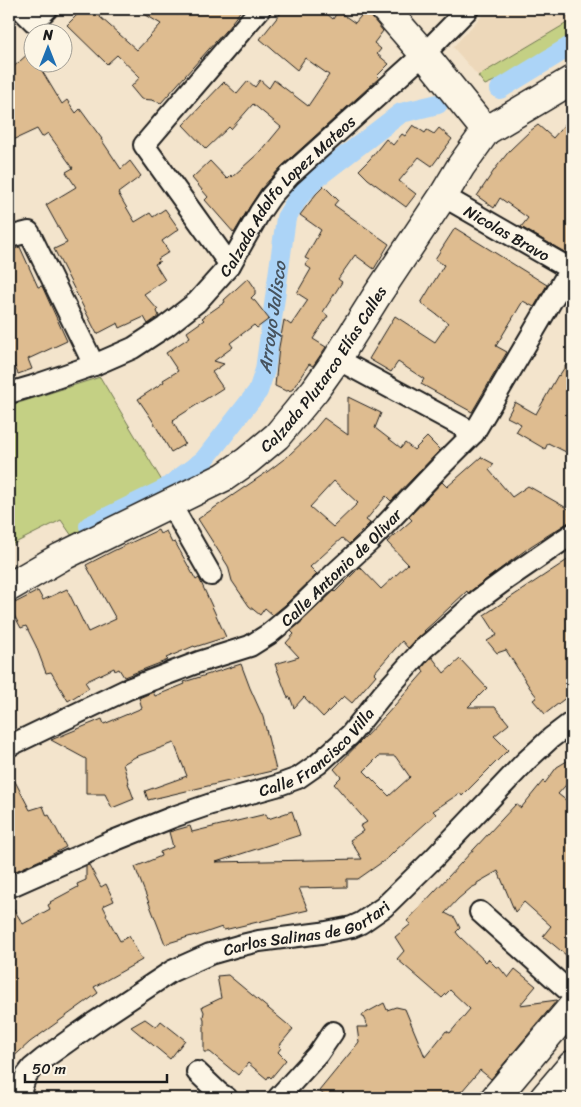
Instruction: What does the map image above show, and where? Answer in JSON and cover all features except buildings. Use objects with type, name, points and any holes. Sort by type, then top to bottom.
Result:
[{"type":"main road","points":[[385,9],[486,131]]},
{"type":"main road","name":"Calzada Plutarco Elías Calles","points":[[9,587],[61,557],[224,477],[277,436],[315,390],[336,360],[461,166],[486,131],[572,80]]},
{"type":"main road","points":[[495,1098],[572,1007]]},
{"type":"main road","points":[[544,1098],[572,1066]]},
{"type":"street","points":[[230,266],[144,145],[260,9]]},
{"type":"street","name":"Calzada Adolfo Lopez Mateos","points":[[9,393],[94,365],[133,348],[165,327],[196,302],[230,266],[270,196],[290,175],[424,54],[468,9]]},
{"type":"street","name":"Nicolas Bravo","points":[[443,196],[571,268]]},
{"type":"street","points":[[9,237],[29,232],[94,365]]},
{"type":"street","name":"Calle Antonio de Olivar","points":[[9,746],[128,689],[200,662],[250,646],[269,634],[293,614],[370,541],[474,433],[571,268]]},
{"type":"street","points":[[336,360],[474,433]]},
{"type":"street","points":[[170,503],[211,575]]},
{"type":"street","name":"Calle Francisco Villa","points":[[9,887],[173,817],[298,778],[318,764],[350,735],[382,695],[418,656],[478,600],[572,534]]},
{"type":"street","name":"Carlos Salinas de Gortari","points":[[18,1098],[26,1076],[32,1068],[103,1016],[172,971],[210,954],[259,940],[321,933],[352,927],[362,923],[384,907],[434,858],[526,761],[572,722]]},
{"type":"street","points":[[480,912],[572,994]]},
{"type":"street","points":[[278,1098],[318,1054],[333,1032]]},
{"type":"street","points":[[197,1072],[227,1098]]},
{"type":"shaded area","points":[[488,9],[572,9],[572,20],[478,76],[453,47]]},
{"type":"green space","points":[[572,20],[572,35],[499,79],[485,85],[478,76]]},
{"type":"green space","points":[[100,377],[165,486],[87,520],[89,530],[72,536],[61,520],[9,546],[9,406]]},
{"type":"waterway","name":"Arroyo Jalisco","points":[[500,89],[572,45]]},
{"type":"waterway","name":"Arroyo Jalisco","points":[[89,526],[165,489],[204,460],[258,391],[265,370],[286,218],[298,198],[315,179],[401,113],[438,104]]}]
